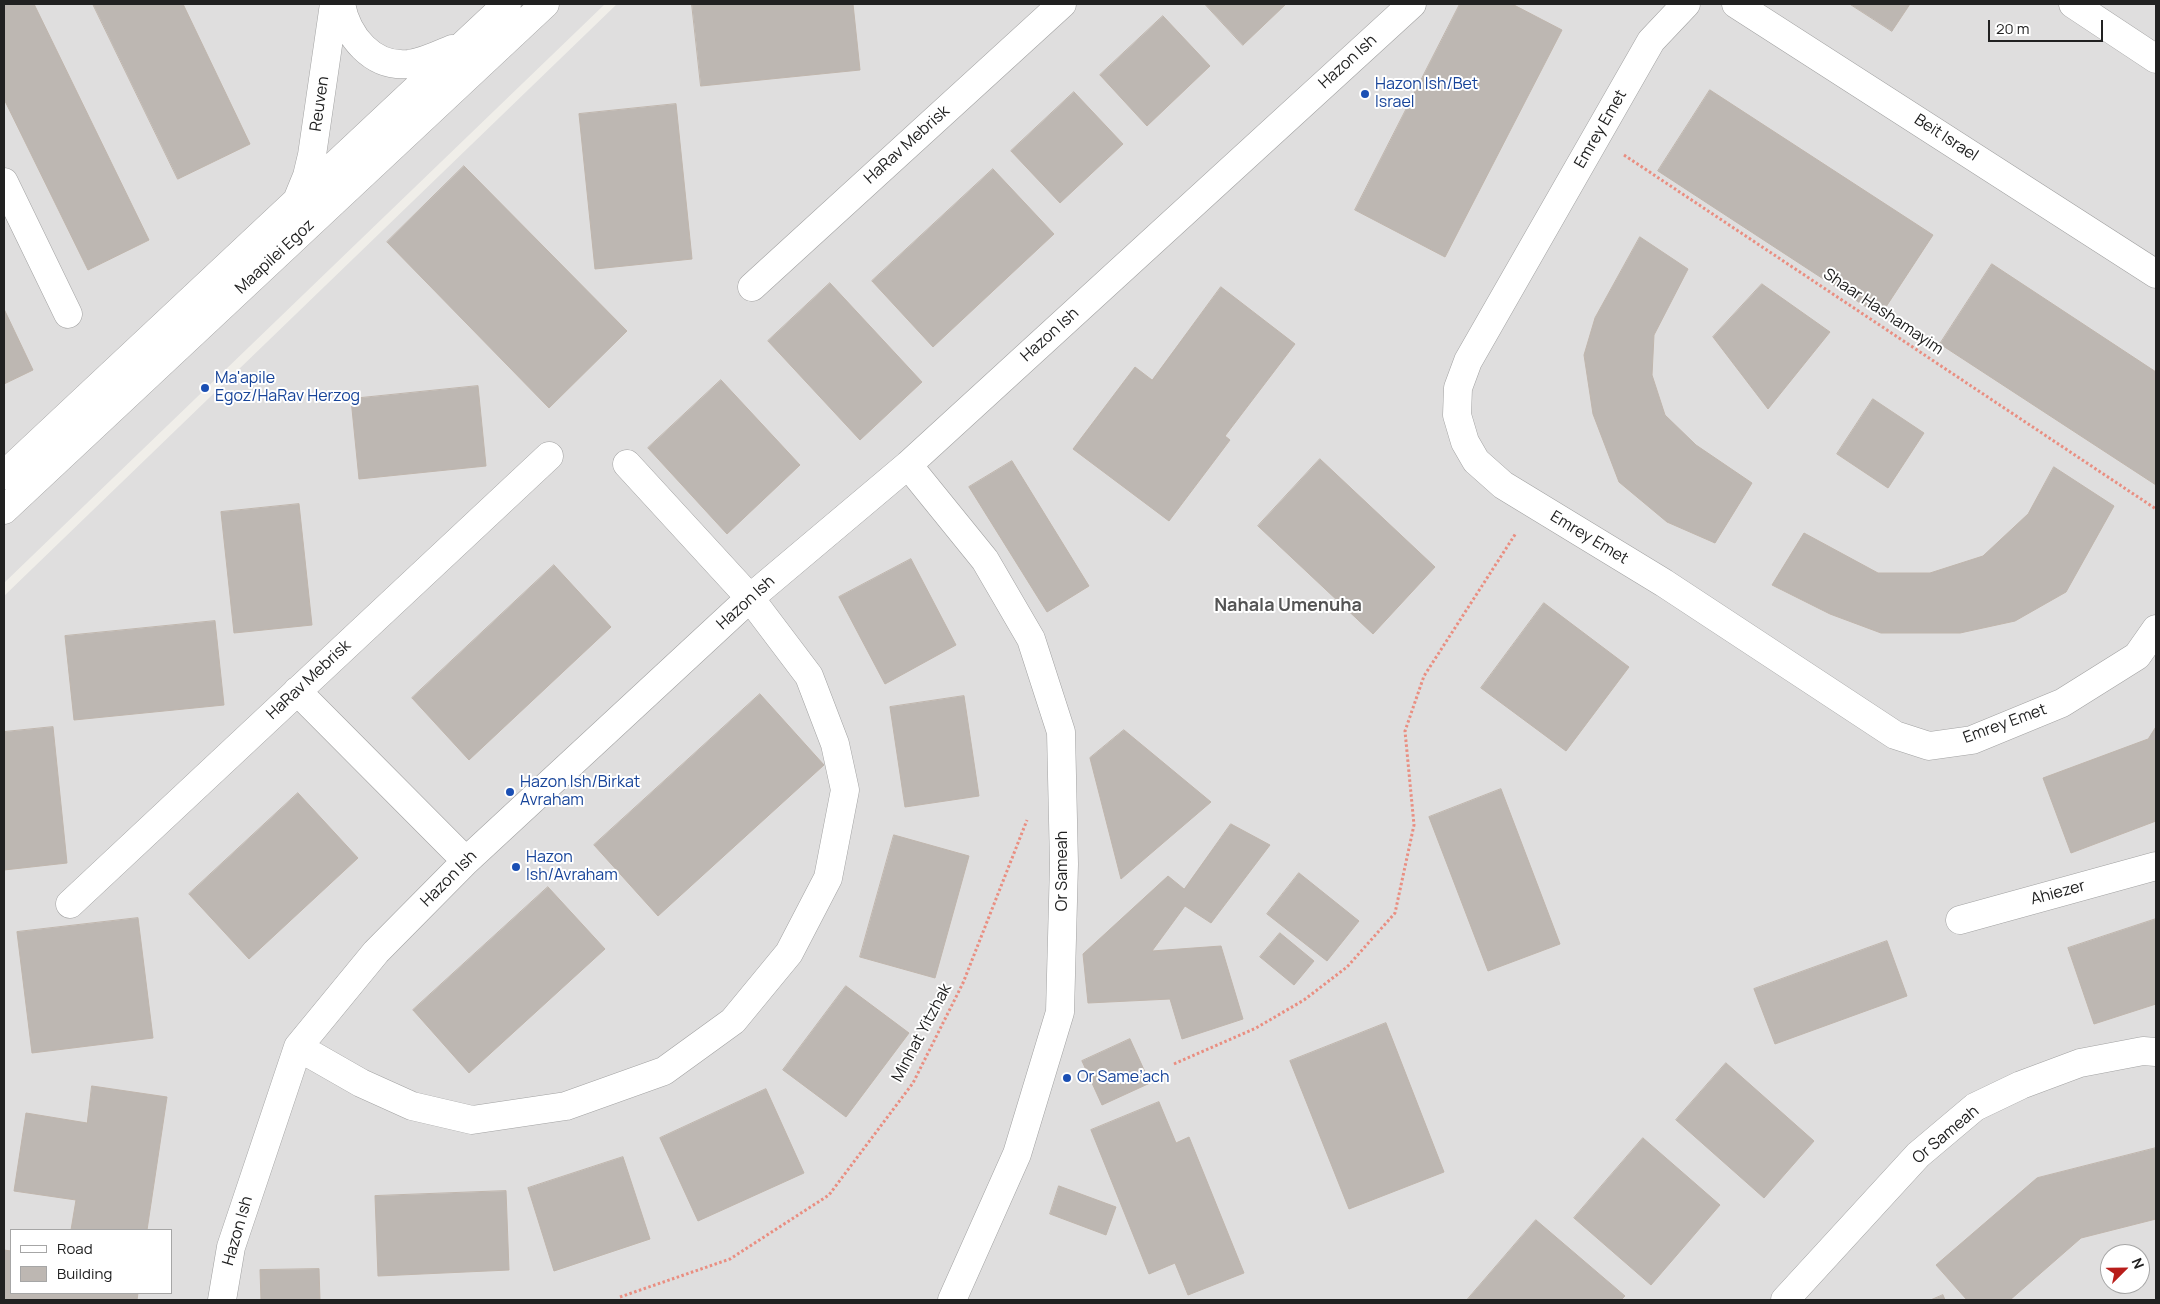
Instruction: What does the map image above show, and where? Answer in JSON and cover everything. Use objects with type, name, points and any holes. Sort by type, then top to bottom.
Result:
[{"type":"street","name":"Reuven","points":[[297,201],[307,176],[312,155],[334,4]]},
{"type":"street","points":[[341,4],[347,25],[358,43],[370,54],[390,62],[408,64],[431,59],[467,42]]},
{"type":"street","name":"Maapilei Egoz","points":[[4,475],[508,4]]},
{"type":"street","name":"Maapilei Egoz","points":[[4,510],[545,4]]},
{"type":"street","name":"HaRav Mebrisk","points":[[752,286],[1062,4]]},
{"type":"street","name":"Hazon Ish","points":[[222,1300],[231,1247],[298,1047],[376,952],[466,861],[750,598],[908,465],[1412,4]]},
{"type":"street","name":"Emrey Emet","points":[[1686,4],[1651,41],[1468,361],[1458,388],[1457,415],[1465,442],[1476,461],[1503,485],[1664,583],[1895,735],[1929,746],[1972,740],[2062,703],[2137,656],[2156,629]]},
{"type":"street","name":"Beit Israel","points":[[1736,4],[2156,274]]},
{"type":"street","points":[[2073,4],[2156,59]]},
{"type":"street","points":[[4,182],[68,314]]},
{"type":"street","name":"HaRav Mebrisk","points":[[70,904],[549,456]]},
{"type":"street","points":[[298,1047],[361,1083],[412,1106],[472,1120],[566,1106],[664,1071],[733,1021],[789,953],[828,878],[845,790],[835,744],[809,676],[750,598],[627,464]]},
{"type":"street","name":"Or Sameah","points":[[908,465],[985,560],[1031,639],[1061,732],[1064,864],[1060,1012],[1016,1154],[952,1300]]},
{"type":"street","points":[[297,691],[466,861]]},
{"type":"street","name":"Ahiezer","points":[[1960,920],[2156,866]]},
{"type":"street","name":"Or Sameah","points":[[1785,1300],[1918,1156],[1975,1107],[2021,1085],[2080,1062],[2143,1051],[2156,1052]]},
{"type":"path","name":"Shaar Hashamayim","points":[[1597,137],[2156,509]]},
{"type":"path","points":[[1174,1064],[1256,1028],[1304,1000],[1347,967],[1395,913],[1414,825],[1405,730],[1424,676],[1534,504]]},
{"type":"path","name":"Minhat Yitzhak","points":[[620,1297],[730,1259],[829,1195],[913,1083],[963,983],[1029,816]]},
{"type":"shaded area","points":[[4,4],[605,4],[4,583]]},
{"type":"shaded area","points":[[617,4],[2156,4],[2156,1300],[4,1300],[4,596]]},
{"type":"building","points":[[4,4],[34,4],[149,240],[88,270],[4,99]]},
{"type":"building","points":[[93,4],[183,4],[250,144],[178,179]]},
{"type":"building","points":[[692,4],[853,4],[860,70],[701,86]]},
{"type":"building","points":[[1205,4],[1286,4],[1243,45]]},
{"type":"building","points":[[1460,4],[1512,4],[1562,30],[1445,257],[1355,210]]},
{"type":"building","points":[[1850,4],[1910,4],[1892,31]]},
{"type":"building","points":[[1163,16],[1210,66],[1147,126],[1100,75]]},
{"type":"building","points":[[1710,90],[1933,235],[1880,316],[1658,171]]},
{"type":"building","points":[[1074,92],[1123,144],[1060,203],[1011,151]]},
{"type":"building","points":[[676,104],[692,259],[595,269],[579,114]]},
{"type":"building","points":[[464,166],[627,331],[549,408],[387,242]]},
{"type":"building","points":[[993,169],[1054,234],[933,347],[872,281]]},
{"type":"building","points":[[1640,237],[1688,269],[1654,335],[1652,375],[1665,415],[1696,445],[1752,483],[1715,543],[1667,522],[1619,482],[1593,414],[1584,355],[1595,318]]},
{"type":"building","points":[[1992,264],[2156,372],[2156,485],[1940,344]]},
{"type":"building","points":[[830,283],[922,382],[860,440],[768,341]]},
{"type":"building","points":[[1762,284],[1830,332],[1768,409],[1713,337]]},
{"type":"building","points":[[1221,287],[1295,344],[1225,436],[1230,440],[1169,521],[1073,449],[1135,367],[1152,380]]},
{"type":"building","points":[[4,309],[33,370],[4,384]]},
{"type":"building","points":[[721,380],[800,465],[727,534],[648,448]]},
{"type":"building","points":[[478,386],[486,466],[359,479],[351,399]]},
{"type":"building","points":[[1873,399],[1924,433],[1888,488],[1837,454]]},
{"type":"building","points":[[1320,459],[1435,567],[1373,634],[1258,526]]},
{"type":"building","points":[[1012,461],[1089,586],[1047,612],[969,487]]},
{"type":"building","points":[[2054,467],[2114,506],[2066,592],[2015,621],[1960,633],[1881,633],[1830,614],[1772,585],[1804,533],[1878,573],[1930,573],[1983,556],[2028,514]]},
{"type":"building","points":[[299,504],[312,625],[234,633],[221,512]]},
{"type":"building","points":[[911,559],[956,645],[885,684],[839,597]]},
{"type":"building","points":[[554,565],[611,627],[469,760],[412,698]]},
{"type":"building","points":[[1544,603],[1629,667],[1566,751],[1481,688]]},
{"type":"building","points":[[215,621],[224,705],[74,720],[65,636]]},
{"type":"building","points":[[760,694],[824,765],[658,916],[594,845]]},
{"type":"building","points":[[964,696],[979,796],[905,807],[890,707]]},
{"type":"building","points":[[53,727],[67,863],[4,870],[4,732]]},
{"type":"building","points":[[2156,727],[2156,821],[2071,853],[2043,778],[2148,739]]},
{"type":"building","points":[[1124,730],[1211,802],[1121,879],[1090,758]]},
{"type":"building","points":[[1501,789],[1560,944],[1488,971],[1429,817]]},
{"type":"building","points":[[298,793],[358,858],[249,959],[189,894]]},
{"type":"building","points":[[1231,824],[1270,845],[1211,923],[1185,906],[1152,951],[1221,946],[1243,1019],[1182,1039],[1170,999],[1088,1003],[1083,954],[1168,876],[1184,889]]},
{"type":"building","points":[[894,835],[969,856],[935,978],[860,957]]},
{"type":"building","points":[[1299,873],[1359,921],[1327,961],[1267,914]]},
{"type":"building","points":[[548,887],[605,949],[469,1073],[413,1010]]},
{"type":"building","points":[[138,918],[153,1038],[32,1053],[17,932]]},
{"type":"building","points":[[2156,919],[2156,1004],[2094,1024],[2068,948]]},
{"type":"building","points":[[1280,933],[1314,961],[1294,985],[1260,957]]},
{"type":"building","points":[[1887,941],[1907,996],[1775,1044],[1754,989]]},
{"type":"building","points":[[846,986],[909,1033],[846,1117],[783,1070]]},
{"type":"building","points":[[1386,1023],[1444,1172],[1349,1209],[1290,1061]]},
{"type":"building","points":[[1130,1039],[1150,1083],[1102,1105],[1082,1061]]},
{"type":"building","points":[[1726,1063],[1814,1141],[1764,1198],[1676,1120]]},
{"type":"building","points":[[92,1086],[167,1097],[147,1229],[71,1229],[76,1200],[14,1191],[26,1113],[87,1123]]},
{"type":"building","points":[[766,1089],[804,1173],[698,1221],[660,1138]]},
{"type":"building","points":[[1159,1102],[1176,1143],[1189,1137],[1244,1273],[1188,1295],[1175,1263],[1149,1274],[1091,1130]]},
{"type":"building","points":[[1643,1138],[1720,1205],[1651,1285],[1574,1218]]},
{"type":"building","points":[[2156,1148],[2156,1219],[2081,1238],[2010,1300],[1967,1300],[1936,1265],[2037,1178]]},
{"type":"building","points":[[623,1157],[650,1239],[554,1271],[528,1188]]},
{"type":"building","points":[[1059,1186],[1116,1207],[1106,1235],[1050,1214]]},
{"type":"building","points":[[506,1191],[509,1270],[378,1276],[375,1196]]},
{"type":"building","points":[[1536,1220],[1625,1296],[1621,1300],[1467,1300]]},
{"type":"building","points":[[4,1250],[10,1251],[10,1294],[138,1294],[137,1300],[4,1300]]},
{"type":"building","points":[[319,1269],[320,1300],[261,1300],[260,1270]]},
{"type":"building","points":[[1943,1295],[1945,1300],[1931,1300]]},
{"type":"place","name":"Hazon Ish/Bet Israel","points":[[1365,94]]},
{"type":"place","name":"Ma'apile Egoz/HaRav Herzog","points":[[205,388]]},
{"type":"place","name":"Hazon Ish/Birkat Avraham","points":[[510,792]]},
{"type":"place","name":"Hazon Ish/Avraham","points":[[516,867]]},
{"type":"place","name":"Or Same’ach","points":[[1067,1078]]},
{"type":"district","name":"Nahala Umenuha","points":[[1288,606]]}]
